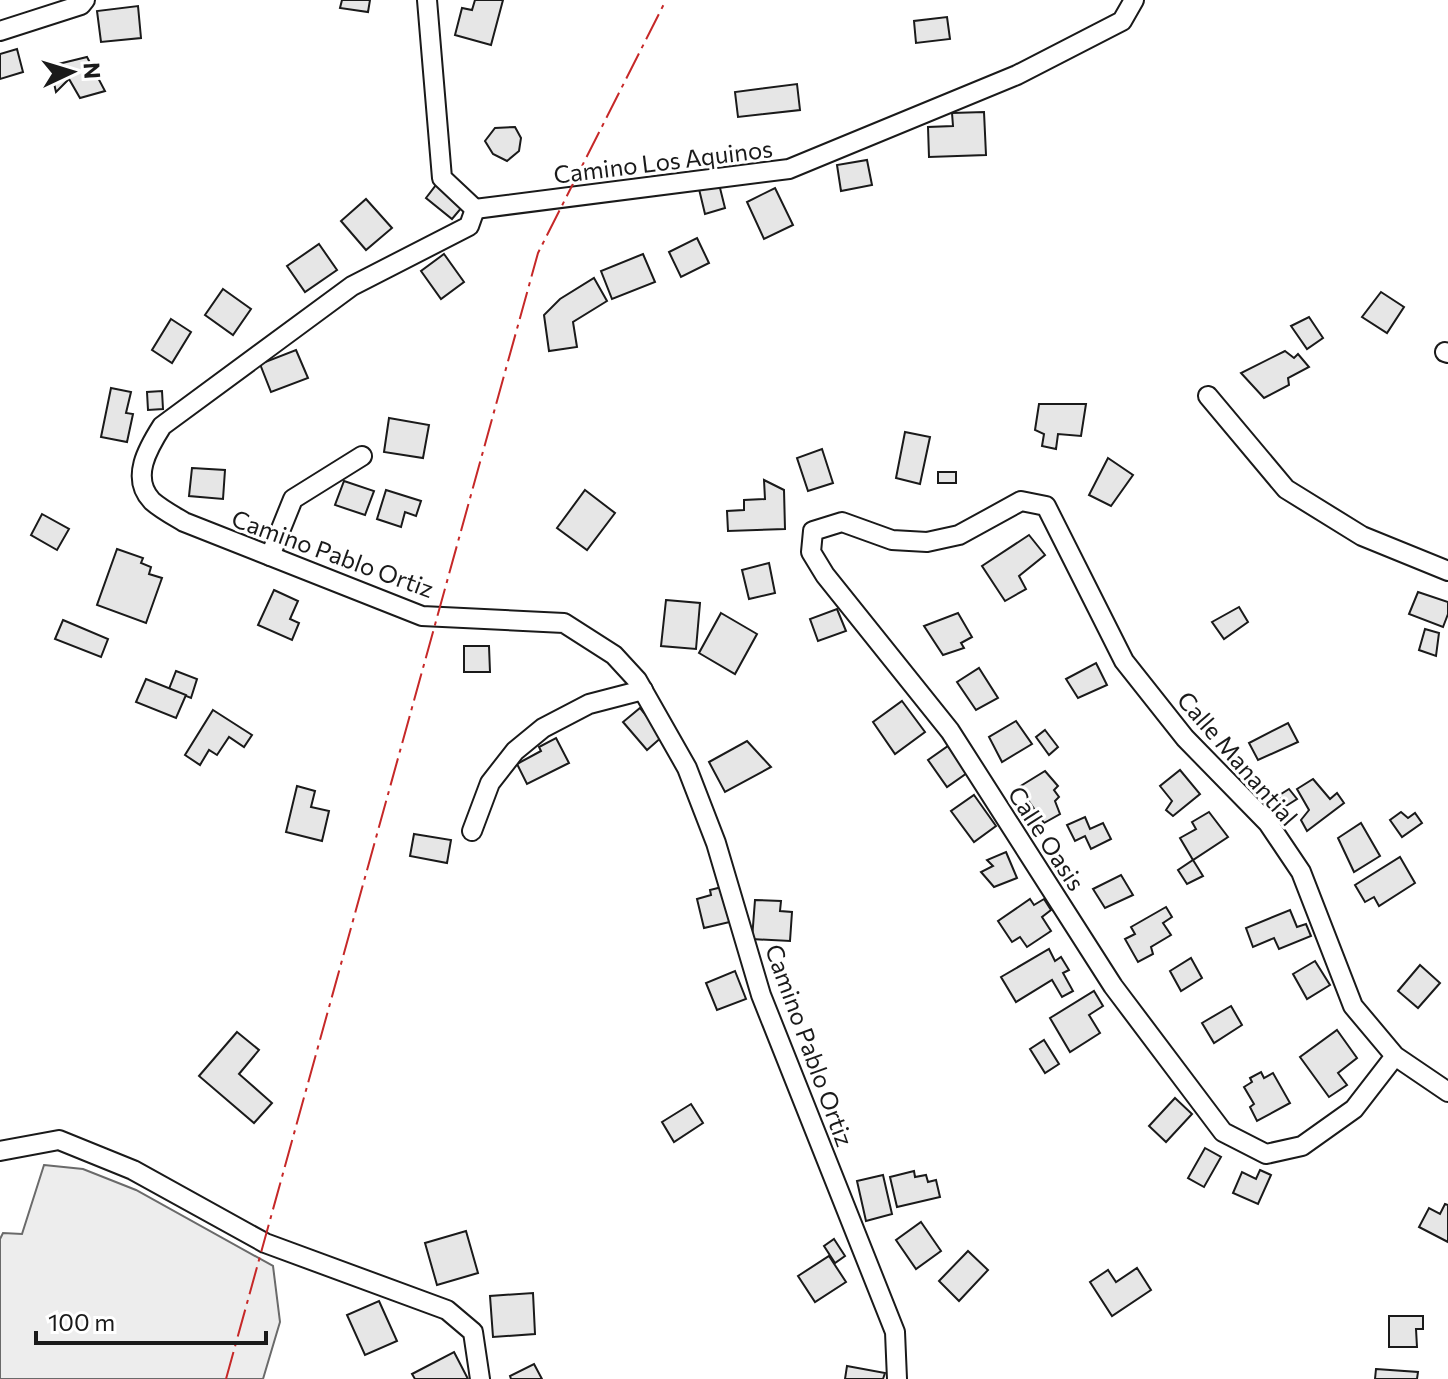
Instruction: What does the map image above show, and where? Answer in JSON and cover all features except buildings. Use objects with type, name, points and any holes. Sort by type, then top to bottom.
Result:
[{"type":"street","points":[[0,31],[81,5],[85,0]]},
{"type":"street","points":[[427,0],[442,178],[475,209]]},
{"type":"street","name":"Camino Los Aquinos","points":[[475,209],[789,169],[1017,75],[1122,21],[1134,0]]},
{"type":"street","name":"Camino Pablo Ortiz","points":[[475,209],[469,226],[352,286],[162,426],[146,452],[141,480],[151,500],[184,522],[422,616],[564,623],[614,655],[643,690],[687,768],[716,843],[761,995],[895,1332],[897,1379]]},
{"type":"street","points":[[1208,396],[1286,489],[1362,536],[1448,571]]},
{"type":"street","points":[[270,556],[293,499],[362,456]]},
{"type":"street","name":"Calle Manantial","points":[[974,527],[1021,501],[1046,506],[1124,661],[1185,738],[1268,823],[1301,872],[1353,1006],[1395,1056],[1448,1092]]},
{"type":"street","name":"Calle Oasis","points":[[974,527],[959,535],[927,542],[892,540],[842,522],[813,531],[811,552],[825,575],[950,731],[1113,986],[1223,1132],[1266,1154],[1302,1146],[1354,1109],[1395,1056]]},
{"type":"street","points":[[472,831],[490,783],[515,751],[534,736],[589,704],[643,690]]},
{"type":"street","points":[[0,1151],[59,1140],[133,1170],[265,1243],[447,1310],[473,1332],[480,1379]]},
{"type":"shaded area","points":[[44,1165],[83,1169],[136,1190],[273,1266],[280,1322],[263,1379],[0,1379],[0,1239],[3,1233],[22,1234]]},
{"type":"power","points":[[226,1379],[538,253],[666,0]]}]
